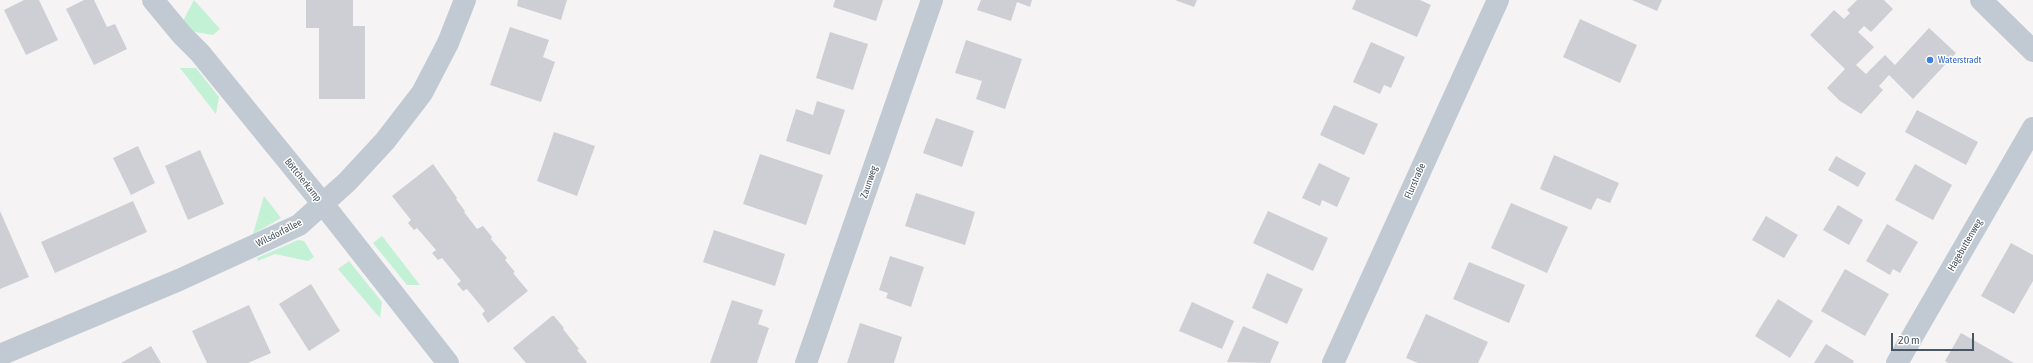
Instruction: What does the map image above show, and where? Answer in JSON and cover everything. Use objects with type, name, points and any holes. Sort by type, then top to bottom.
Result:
[{"type":"street","name":"Böttcherkamp","points":[[153,0],[182,35],[200,53],[323,204],[448,363]]},
{"type":"street","name":"Wilsdorfallee","points":[[0,355],[190,275],[299,225],[347,182],[385,141],[422,93],[448,43],[466,0]]},
{"type":"street","name":"Zaunweg","points":[[806,363],[932,0]]},
{"type":"street","name":"Flurstraße","points":[[1332,363],[1498,0]]},
{"type":"street","points":[[1981,0],[2033,51]]},
{"type":"street","name":"Hagebuttenweg","points":[[1897,363],[2033,128]]},
{"type":"green space","points":[[194,0],[220,29],[213,35],[190,31],[182,23]]},
{"type":"green space","points":[[180,68],[196,68],[219,97],[216,114]]},
{"type":"green space","points":[[264,196],[281,218],[253,234]]},
{"type":"green space","points":[[382,236],[420,285],[407,285],[373,243]]},
{"type":"green space","points":[[298,240],[304,241],[314,257],[308,261],[275,254],[258,261],[257,258]]},
{"type":"green space","points":[[349,261],[382,302],[380,318],[338,269]]},
{"type":"building","points":[[24,0],[39,0],[58,40],[26,55],[4,10]]},
{"type":"building","points":[[84,0],[94,0],[107,27],[115,24],[127,49],[94,65],[66,9]]},
{"type":"building","points":[[306,0],[353,0],[353,26],[365,26],[365,99],[319,99],[319,28],[306,28]]},
{"type":"building","points":[[518,0],[567,0],[561,20],[517,6]]},
{"type":"building","points":[[835,0],[883,0],[876,21],[833,7]]},
{"type":"building","points":[[981,0],[1032,0],[1030,7],[1017,2],[1011,21],[977,10]]},
{"type":"building","points":[[1175,0],[1197,0],[1194,7]]},
{"type":"building","points":[[1356,0],[1420,0],[1431,5],[1417,37],[1352,9]]},
{"type":"building","points":[[1632,0],[1662,0],[1657,11]]},
{"type":"building","points":[[1857,0],[1884,0],[1893,9],[1871,32],[1864,26],[1858,32],[1874,47],[1856,65],[1866,74],[1885,55],[1895,65],[1929,28],[1956,53],[1913,99],[1889,75],[1879,86],[1883,90],[1861,114],[1840,101],[1827,88],[1845,69],[1810,35],[1834,10],[1844,19],[1850,13],[1847,10]]},
{"type":"building","points":[[1580,19],[1637,45],[1620,83],[1563,57]]},
{"type":"building","points":[[510,27],[549,40],[543,57],[555,62],[541,102],[490,85]]},
{"type":"building","points":[[830,32],[868,44],[853,90],[816,78]]},
{"type":"building","points":[[966,40],[1022,59],[1005,109],[976,99],[982,81],[955,73]]},
{"type":"building","points":[[1371,42],[1405,57],[1391,88],[1384,85],[1380,94],[1353,82]]},
{"type":"building","points":[[817,101],[845,110],[830,155],[786,141],[796,109],[813,115]]},
{"type":"building","points":[[1334,105],[1378,124],[1364,155],[1320,135]]},
{"type":"building","points":[[1917,110],[1978,142],[1966,165],[1905,132]]},
{"type":"building","points":[[936,118],[974,131],[962,167],[923,153]]},
{"type":"building","points":[[554,132],[595,146],[577,196],[537,181]]},
{"type":"building","points":[[138,146],[155,183],[131,195],[113,158]]},
{"type":"building","points":[[200,150],[224,204],[188,220],[165,166]]},
{"type":"building","points":[[760,154],[823,175],[806,225],[743,204]]},
{"type":"building","points":[[1554,155],[1619,183],[1610,203],[1597,198],[1591,210],[1540,189]]},
{"type":"building","points":[[1836,156],[1866,173],[1858,187],[1828,170]]},
{"type":"building","points":[[1319,163],[1350,178],[1337,207],[1322,200],[1320,206],[1302,198]]},
{"type":"building","points":[[433,164],[457,198],[456,199],[465,211],[464,212],[477,229],[483,226],[492,237],[491,239],[507,258],[505,260],[515,272],[513,273],[528,291],[488,323],[482,314],[485,311],[467,289],[463,291],[457,284],[461,281],[442,258],[438,260],[432,253],[436,250],[417,228],[414,230],[408,223],[411,220],[392,196]]},
{"type":"building","points":[[1915,164],[1952,185],[1933,220],[1895,200]]},
{"type":"building","points":[[916,193],[975,212],[965,245],[905,226]]},
{"type":"building","points":[[133,201],[147,232],[55,273],[41,242]]},
{"type":"building","points":[[1511,203],[1568,227],[1547,273],[1491,248]]},
{"type":"building","points":[[1838,205],[1863,220],[1849,245],[1823,230]]},
{"type":"building","points":[[0,211],[29,277],[0,289]]},
{"type":"building","points":[[1268,211],[1328,238],[1313,271],[1253,243]]},
{"type":"building","points":[[1766,216],[1798,235],[1784,258],[1752,240]]},
{"type":"building","points":[[1887,224],[1918,242],[1900,273],[1893,269],[1890,275],[1866,261]]},
{"type":"building","points":[[714,230],[785,254],[775,286],[703,262]]},
{"type":"building","points":[[2011,243],[2033,255],[2033,281],[2014,314],[1981,296]]},
{"type":"building","points":[[890,256],[924,267],[911,307],[886,298],[888,293],[879,290]]},
{"type":"building","points":[[1469,262],[1525,285],[1509,323],[1453,299]]},
{"type":"building","points":[[1845,269],[1889,294],[1865,336],[1821,311]]},
{"type":"building","points":[[1267,273],[1303,289],[1287,324],[1252,308]]},
{"type":"building","points":[[311,284],[340,331],[309,351],[279,304]]},
{"type":"building","points":[[1778,299],[1813,321],[1790,358],[1755,336]]},
{"type":"building","points":[[732,300],[763,310],[758,324],[769,328],[757,363],[710,363]]},
{"type":"building","points":[[1192,302],[1234,321],[1222,349],[1179,331]]},
{"type":"building","points":[[249,305],[271,353],[248,363],[207,363],[192,331]]},
{"type":"building","points":[[1426,314],[1488,342],[1478,363],[1418,363],[1406,358]]},
{"type":"building","points":[[552,316],[554,316],[564,328],[563,329],[579,349],[577,350],[587,362],[586,363],[526,363],[513,348]]},
{"type":"building","points":[[860,323],[902,337],[894,363],[847,363]]},
{"type":"building","points":[[1243,326],[1279,342],[1270,363],[1227,362]]},
{"type":"building","points":[[1961,333],[2014,363],[1948,363],[1945,361]]},
{"type":"building","points":[[1826,344],[1854,361],[1853,363],[1814,363]]},
{"type":"building","points":[[151,346],[161,363],[121,363]]},
{"type":"place","name":"Waterstradt","points":[[1930,60]]}]
